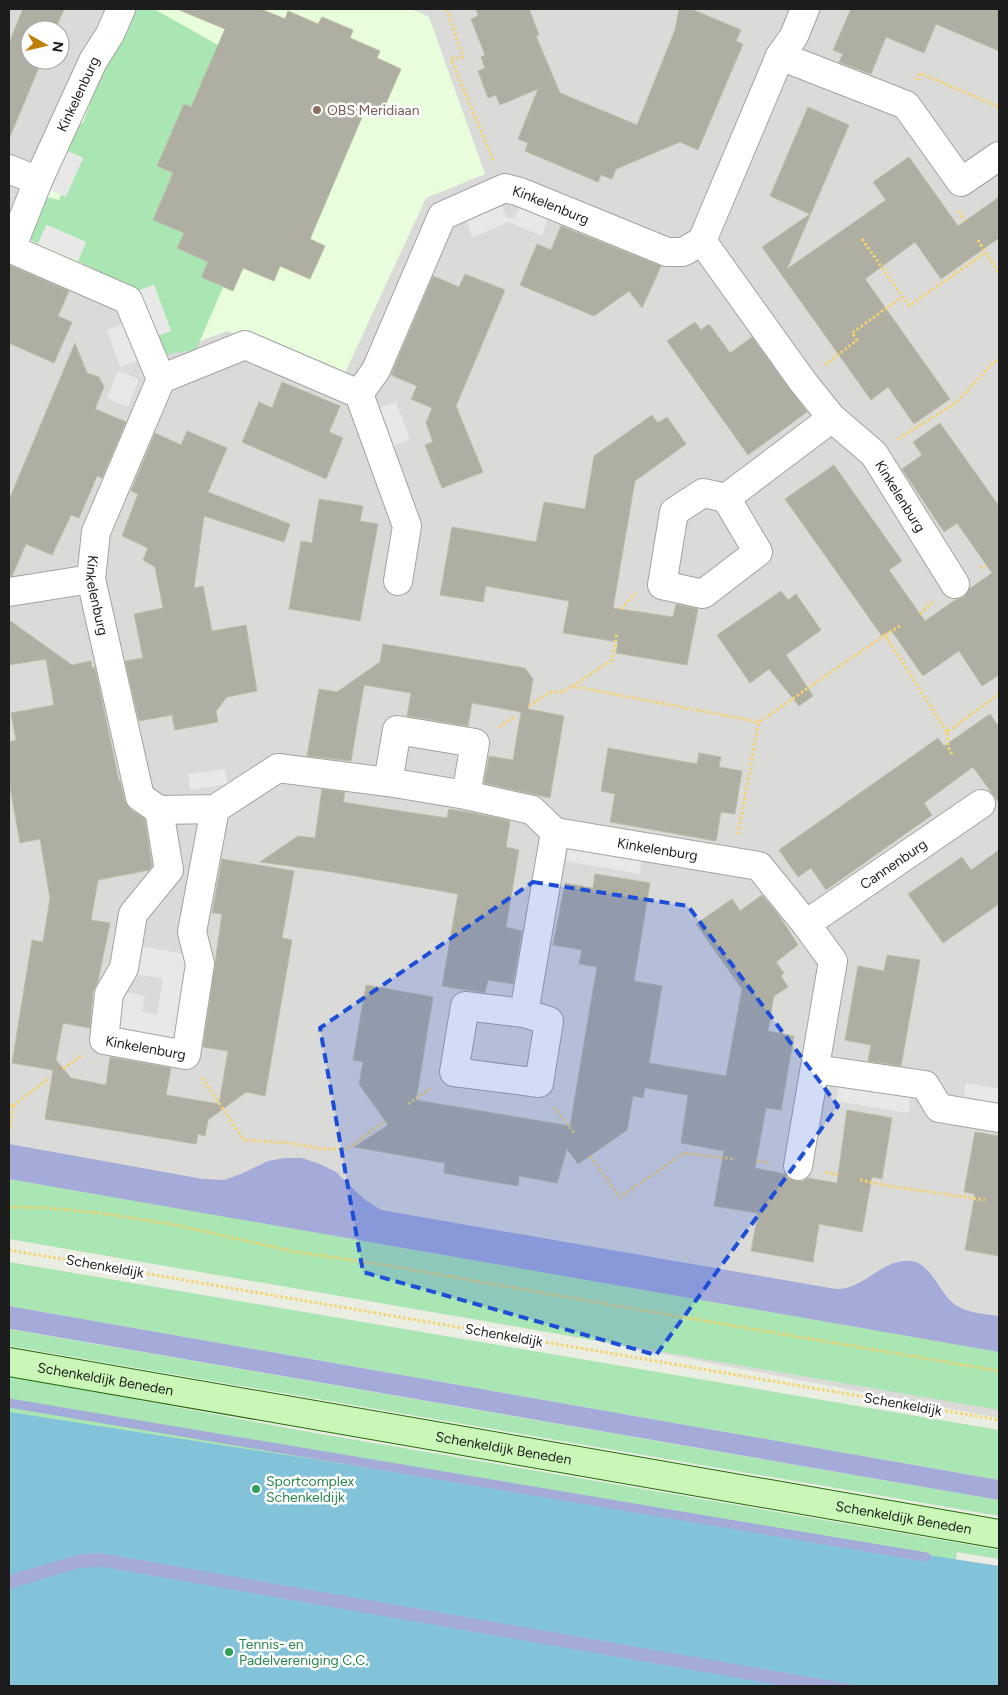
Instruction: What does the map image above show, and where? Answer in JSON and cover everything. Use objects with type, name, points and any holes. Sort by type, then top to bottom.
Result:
[{"type":"street","name":"Kinkelenburg","points":[[121,9],[110,34],[92,61],[10,248],[128,300],[161,379],[96,532],[92,579],[140,797],[160,810],[170,870],[133,914],[124,968],[109,994],[104,1040],[186,1054],[200,964],[192,932],[215,809]]},
{"type":"street","points":[[702,241],[780,56],[794,36],[803,10]]},
{"type":"street","points":[[780,56],[906,106],[961,182],[999,156]]},
{"type":"street","points":[[9,169],[38,181]]},
{"type":"street","name":"Kinkelenburg","points":[[359,394],[376,370],[442,216],[505,188],[520,192],[666,252],[682,252],[702,241],[803,382],[832,418],[874,454],[955,584]]},
{"type":"street","points":[[161,379],[245,345],[359,394],[407,526],[398,581]]},
{"type":"street","points":[[726,498],[832,418]]},
{"type":"street","points":[[9,592],[92,579]]},
{"type":"street","points":[[388,782],[398,730],[475,743],[466,795]]},
{"type":"street","points":[[160,810],[215,809],[278,768],[388,782],[466,795],[532,810],[556,832],[524,1013]]},
{"type":"street","name":"Cannenburg","points":[[806,924],[981,804]]},
{"type":"street","name":"Kinkelenburg","points":[[556,832],[746,864]]},
{"type":"street","points":[[746,864],[806,924],[833,961],[798,1166]]},
{"type":"street","points":[[815,1069],[925,1085],[939,1108],[999,1118]]},
{"type":"street","name":"Schenkeldijk Beneden","points":[[9,1362],[999,1534]]},
{"type":"path","points":[[447,9],[463,57],[451,59],[505,188]]},
{"type":"path","points":[[906,106],[920,73],[999,107]]},
{"type":"path","points":[[862,239],[908,306],[985,253]]},
{"type":"path","points":[[978,240],[999,273]]},
{"type":"path","points":[[803,382],[857,340],[852,333],[902,297]]},
{"type":"path","points":[[874,454],[957,402],[999,359]]},
{"type":"path","points":[[572,686],[760,722],[900,626]]},
{"type":"path","points":[[528,706],[550,692],[562,692],[612,660],[617,632]]},
{"type":"path","points":[[885,635],[947,732],[948,747],[952,754]]},
{"type":"path","points":[[947,732],[999,694]]},
{"type":"path","points":[[746,864],[760,722]]},
{"type":"path","points":[[186,1054],[244,1140],[289,1143],[323,1149],[346,1149],[385,1121]]},
{"type":"path","points":[[9,1133],[11,1105],[48,1079]]},
{"type":"path","points":[[590,1156],[620,1197],[684,1153],[733,1159]]},
{"type":"path","points":[[860,1180],[985,1200]]},
{"type":"path","points":[[9,1207],[100,1212],[171,1224],[296,1252],[379,1264],[590,1302],[999,1371]]},
{"type":"path","name":"Schenkeldijk","points":[[9,1250],[999,1420]]},
{"type":"highlighted area","points":[[533,882],[688,906],[838,1106],[656,1355],[363,1272],[320,1028]]},
{"type":"shaded area","points":[[9,9],[999,9],[999,1418],[9,1229]]},
{"type":"shaded area","points":[[126,9],[412,9],[429,17],[485,174],[426,198],[344,375],[227,331],[156,358],[132,292],[17,242]]},
{"type":"shaded area","points":[[65,150],[83,158],[66,197],[48,189]]},
{"type":"shaded area","points":[[501,205],[507,217],[514,218],[520,207],[548,218],[542,236],[508,222],[472,238],[466,219]]},
{"type":"shaded area","points":[[46,225],[86,242],[78,261],[38,244]]},
{"type":"shaded area","points":[[154,285],[171,331],[154,337],[137,291]]},
{"type":"shaded area","points":[[123,324],[137,361],[120,367],[107,330]]},
{"type":"shaded area","points":[[118,371],[139,379],[128,407],[107,398]]},
{"type":"shaded area","points":[[396,402],[410,439],[393,446],[379,408]]},
{"type":"shaded area","points":[[225,769],[228,784],[190,790],[188,774]]},
{"type":"shaded area","points":[[569,842],[642,854],[640,874],[566,861]]},
{"type":"shaded area","points":[[140,946],[189,955],[173,1041],[118,1031],[125,992],[145,996],[142,1012],[157,1014],[163,979],[135,974]]},
{"type":"shaded area","points":[[966,1083],[999,1089],[999,1107],[963,1100]]},
{"type":"shaded area","points":[[839,1085],[911,1097],[908,1113],[836,1101]]},
{"type":"shaded area","points":[[9,1144],[203,1179],[224,1180],[268,1161],[284,1158],[302,1158],[336,1172],[364,1199],[381,1210],[836,1289],[855,1285],[891,1264],[911,1261],[918,1263],[930,1273],[954,1304],[970,1311],[999,1316],[999,1352],[9,1179]]},
{"type":"shaded area","points":[[9,1306],[999,1480],[999,1500],[9,1329]]},
{"type":"shaded area","name":"Sportcomplex Schenkeldijk","points":[[9,1412],[999,1566],[999,1686],[9,1686]]},
{"type":"shaded area","points":[[100,1553],[861,1686],[784,1686],[102,1567],[80,1568],[9,1589],[9,1575],[81,1554]]},
{"type":"green space","points":[[136,9],[154,9],[218,45],[191,107],[184,104],[157,166],[173,174],[153,220],[184,233],[177,248],[208,262],[201,277],[223,287],[196,350],[161,355],[154,337],[171,331],[154,285],[137,291],[78,261],[86,242],[47,225],[38,244],[24,236],[41,196],[59,200],[61,195],[66,196],[83,158],[65,150],[72,129],[83,123],[99,80],[96,70],[120,44]]},
{"type":"green space","points":[[11,1179],[999,1352],[999,1410],[9,1239],[9,1191]]},
{"type":"green space","points":[[9,1262],[999,1430],[999,1480],[9,1306]]},
{"type":"green space","points":[[9,1329],[999,1500],[999,1516],[9,1346]]},
{"type":"green space","name":"Sportcomplex Schenkeldijk","points":[[9,1376],[315,1433],[999,1550],[999,1559],[957,1552],[934,1686],[9,1575]]},
{"type":"building","points":[[23,9],[64,9],[59,20],[20,20],[20,70],[38,70],[9,139],[9,43]]},
{"type":"building","points":[[177,9],[261,9],[285,19],[288,11],[318,24],[322,17],[353,30],[350,38],[380,51],[377,58],[401,69],[380,117],[365,110],[310,239],[325,246],[310,279],[280,266],[274,281],[243,268],[233,291],[201,277],[208,262],[177,248],[184,233],[153,220],[173,173],[157,166],[184,104],[191,107],[225,29]]},
{"type":"building","points":[[476,9],[529,9],[539,35],[536,36],[560,93],[637,125],[675,30],[679,9],[691,9],[741,30],[736,41],[743,44],[698,150],[680,142],[616,169],[612,179],[601,175],[598,182],[525,151],[528,143],[518,139],[538,89],[500,105],[496,95],[488,98],[478,71],[485,68],[481,57],[485,55],[471,19],[478,16]]},
{"type":"building","points":[[851,9],[999,9],[999,51],[936,24],[924,53],[886,37],[871,74],[839,62],[843,54],[833,50]]},
{"type":"building","points":[[808,107],[849,125],[787,269],[886,200],[873,182],[909,157],[958,226],[999,197],[999,238],[941,279],[915,242],[865,279],[950,399],[914,424],[888,387],[871,400],[762,247],[810,214],[770,196]]},
{"type":"building","points":[[561,226],[661,266],[642,308],[629,291],[594,316],[520,285],[537,244],[551,250]]},
{"type":"building","points":[[9,265],[69,291],[58,316],[72,322],[54,363],[9,343]]},
{"type":"building","points":[[465,274],[505,290],[456,406],[483,472],[442,488],[425,445],[433,442],[426,423],[432,408],[411,399],[417,386],[391,375],[433,276],[459,287]]},
{"type":"building","points":[[695,322],[701,330],[709,324],[730,353],[752,337],[807,412],[748,455],[667,341]]},
{"type":"building","points":[[75,343],[87,373],[99,377],[104,387],[95,409],[126,422],[102,478],[97,476],[79,518],[71,515],[52,555],[26,544],[12,576],[9,576],[9,500]]},
{"type":"building","points":[[282,382],[340,406],[329,432],[343,438],[326,479],[242,442],[259,402],[272,408]]},
{"type":"building","points":[[652,415],[658,423],[667,417],[686,444],[635,481],[613,608],[673,617],[676,604],[698,609],[687,665],[616,653],[618,642],[563,633],[569,601],[486,586],[483,602],[440,595],[452,527],[536,542],[544,502],[585,509],[594,456]]},
{"type":"building","points":[[940,423],[999,506],[999,675],[982,686],[959,651],[923,676],[891,630],[882,636],[785,499],[834,465],[902,561],[889,570],[925,621],[955,600],[964,597],[969,589],[992,573],[957,523],[944,532],[902,469],[922,455],[913,442]]},
{"type":"building","points":[[187,431],[227,448],[208,492],[290,524],[284,542],[204,516],[194,588],[203,586],[212,631],[246,625],[257,691],[227,697],[216,711],[218,722],[175,730],[172,715],[139,721],[125,661],[143,658],[134,614],[163,608],[155,567],[143,560],[148,548],[122,536],[138,494],[131,491],[155,433],[181,445]]},
{"type":"building","points":[[319,499],[363,506],[360,521],[378,524],[360,621],[289,609],[301,541],[312,543]]},
{"type":"building","points":[[781,591],[788,600],[796,594],[821,630],[786,655],[813,696],[799,706],[769,669],[750,683],[717,635]]},
{"type":"building","points":[[9,620],[72,665],[91,661],[92,668],[95,667],[119,781],[125,801],[131,810],[145,819],[152,866],[149,870],[98,880],[91,920],[110,923],[98,981],[93,992],[90,1028],[63,1023],[56,1060],[71,1078],[106,1085],[110,1057],[171,1068],[166,1095],[219,1104],[228,1051],[203,1047],[222,914],[212,913],[222,859],[294,871],[282,938],[292,940],[265,1096],[246,1092],[208,1120],[205,1136],[198,1134],[196,1144],[45,1119],[53,1070],[12,1063],[32,940],[43,942],[50,898],[40,839],[20,843],[9,781],[9,742],[16,740],[11,713],[54,705],[46,659],[9,665]]},
{"type":"building","points":[[383,644],[525,668],[533,679],[528,709],[564,716],[550,798],[484,783],[489,756],[513,760],[521,712],[472,703],[468,726],[407,716],[411,693],[364,685],[351,761],[307,756],[319,689],[337,692],[380,662]]},
{"type":"building","points":[[990,714],[999,727],[999,803],[973,767],[924,803],[932,815],[826,890],[811,868],[798,877],[779,850],[938,738],[944,746]]},
{"type":"building","points":[[608,748],[697,764],[699,753],[721,757],[719,767],[742,771],[735,814],[721,812],[716,841],[610,822],[615,794],[601,791]]},
{"type":"building","points":[[322,789],[345,792],[343,802],[447,818],[449,809],[510,821],[506,847],[519,850],[506,927],[522,931],[513,984],[488,980],[485,993],[442,986],[458,894],[332,872],[260,862],[298,836],[315,838]]},
{"type":"building","points":[[999,850],[999,904],[943,943],[908,894],[962,857],[971,870]]},
{"type":"building","points":[[595,874],[650,883],[634,981],[662,986],[649,1063],[726,1076],[742,989],[696,924],[732,899],[740,911],[762,895],[778,914],[798,945],[776,962],[784,973],[781,976],[788,987],[774,996],[768,1031],[794,1036],[781,1110],[766,1108],[755,1168],[785,1174],[788,1178],[795,1181],[803,1181],[808,1178],[837,1183],[847,1110],[892,1118],[882,1179],[872,1177],[862,1232],[819,1224],[813,1262],[751,1251],[758,1213],[714,1206],[724,1151],[681,1143],[688,1095],[645,1088],[643,1098],[633,1096],[627,1130],[578,1164],[567,1149],[557,1183],[519,1176],[518,1186],[482,1180],[444,1173],[445,1163],[354,1147],[388,1125],[359,1084],[363,1062],[353,1060],[366,985],[433,997],[416,1100],[570,1126],[597,967],[579,964],[582,950],[553,945],[565,883],[593,888]]},
{"type":"building","points":[[887,955],[920,960],[901,1066],[868,1061],[871,1045],[845,1040],[858,966],[884,971]]},
{"type":"building","points":[[975,1132],[999,1136],[999,1256],[965,1250],[975,1194],[964,1192]]},
{"type":"waterway","points":[[9,1403],[926,1557]]},
{"type":"place","name":"OBS Meridiaan","points":[[317,110]]},
{"type":"place","name":"Sportcomplex Schenkeldijk","points":[[256,1489]]},
{"type":"place","name":"Tennis- en Padelvereniging C.C.","points":[[229,1652]]}]
